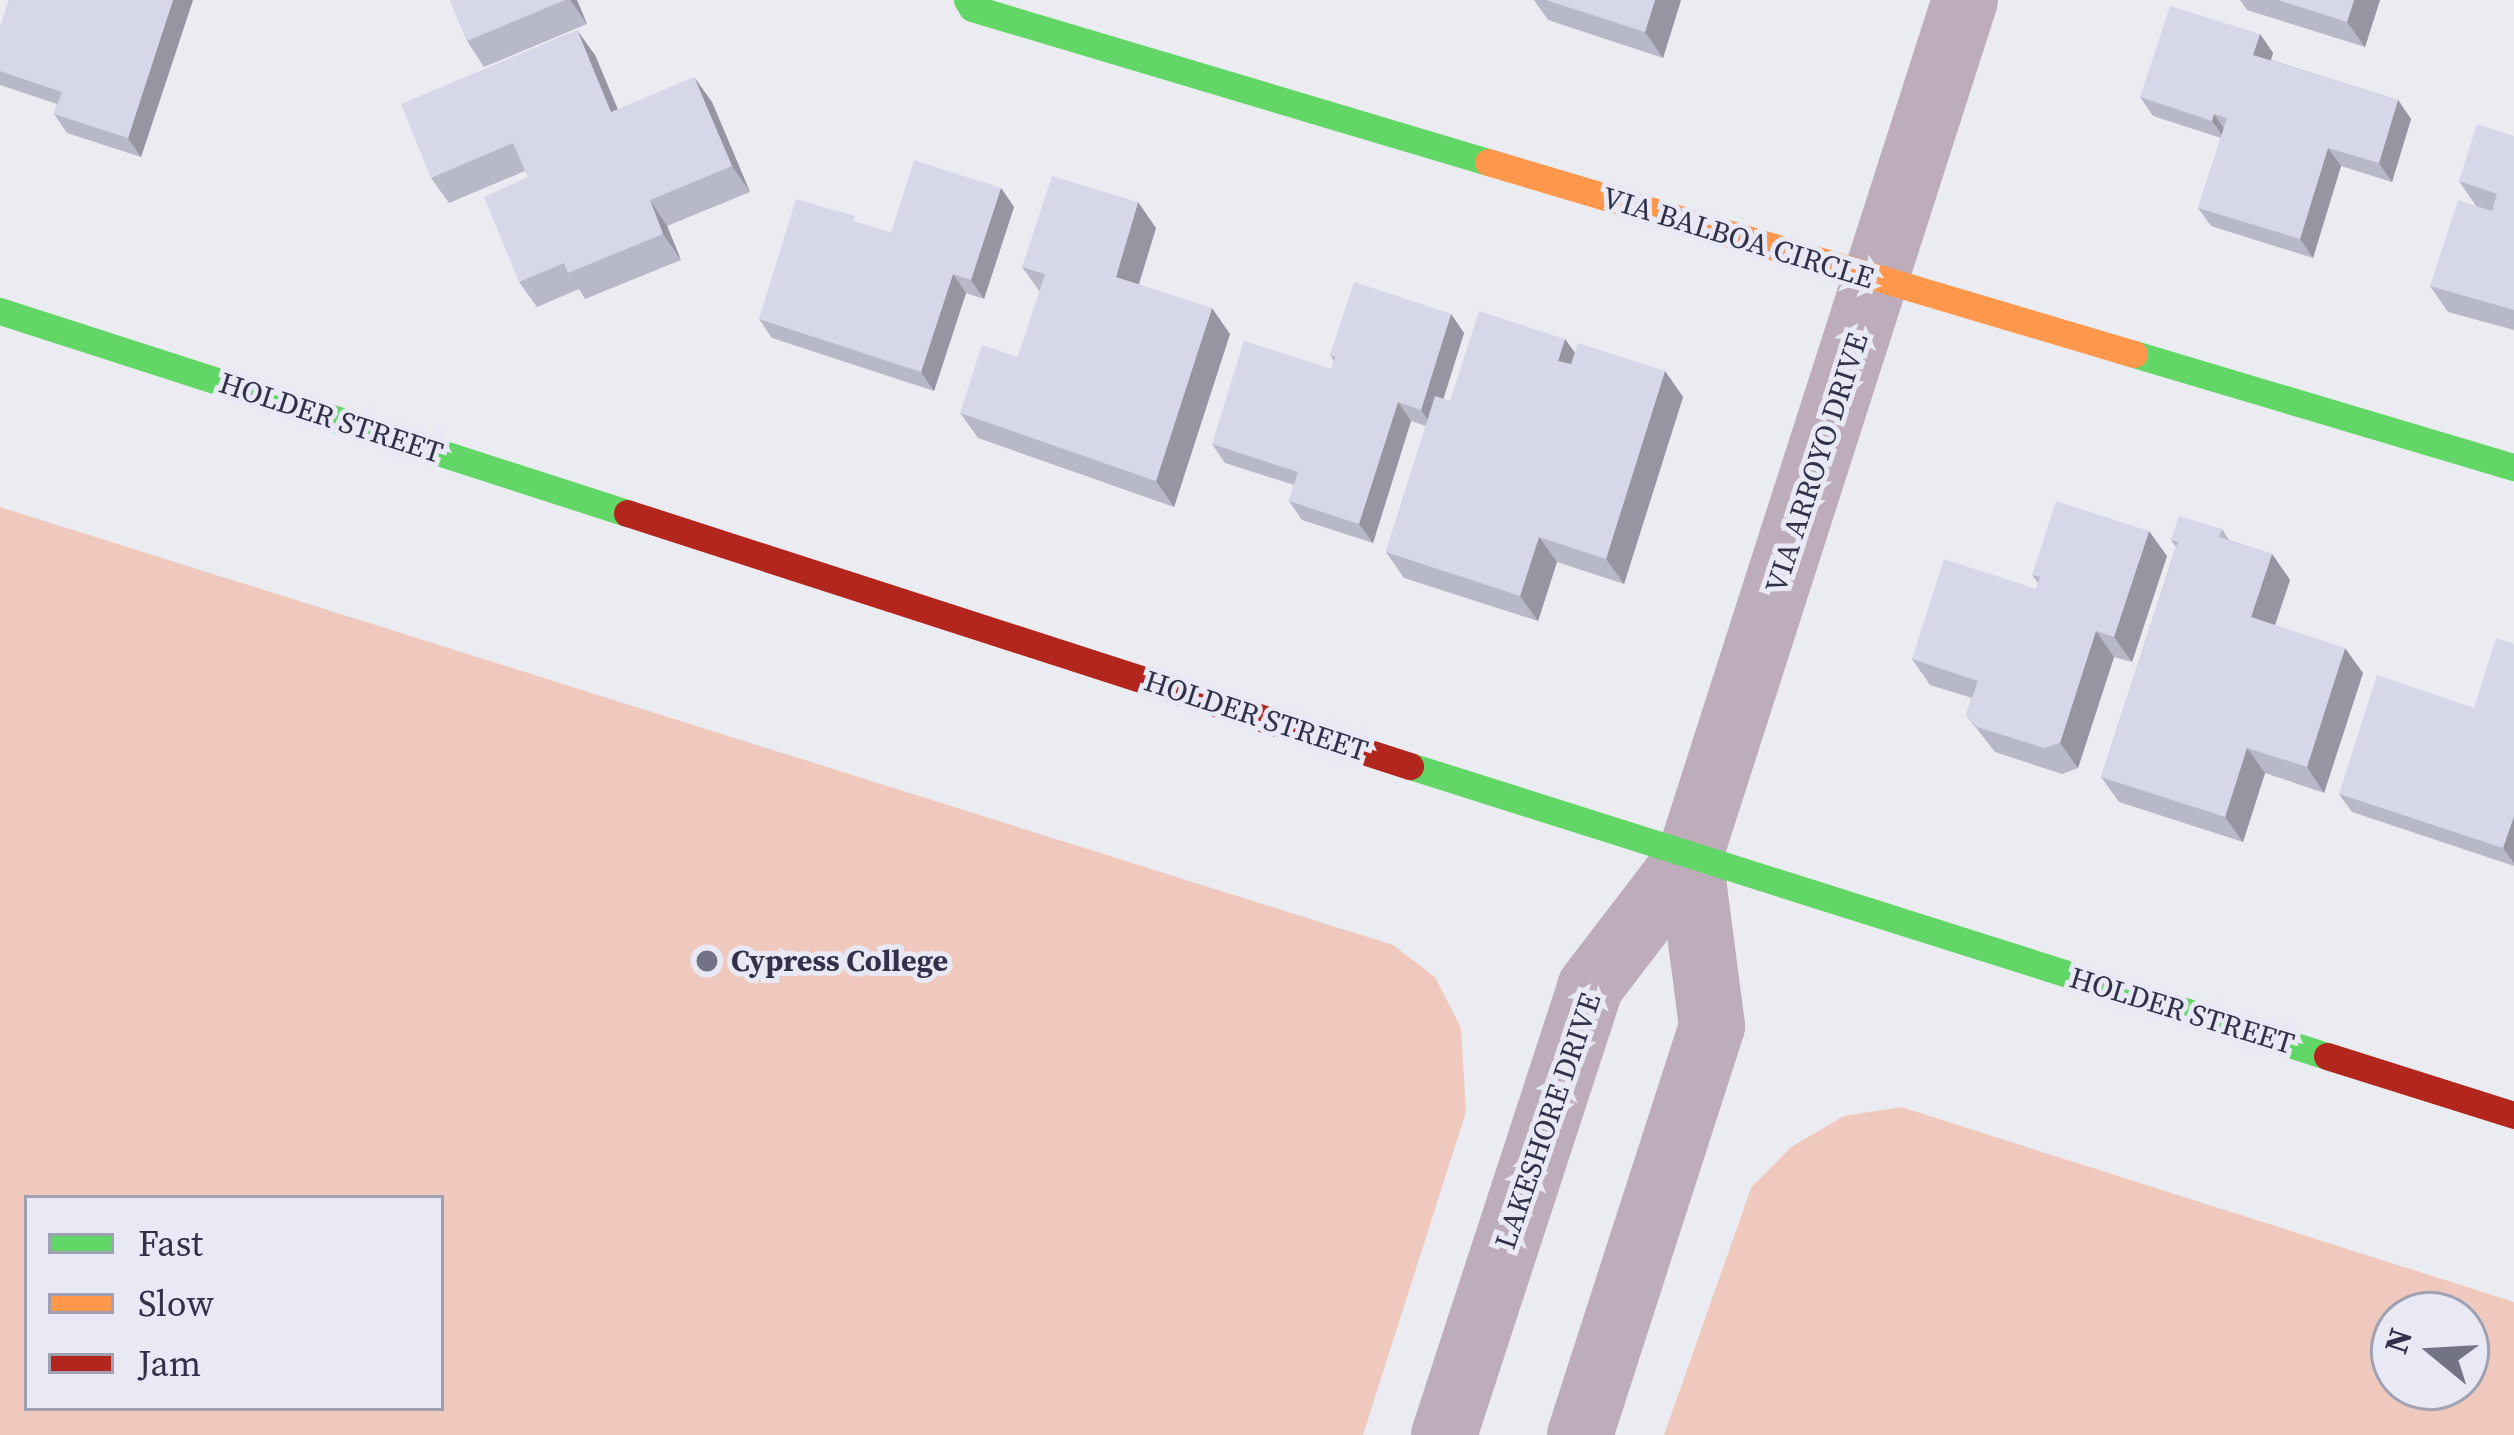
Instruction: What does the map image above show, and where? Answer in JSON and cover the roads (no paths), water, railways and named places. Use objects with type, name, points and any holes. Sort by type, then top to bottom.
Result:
[{"type":"street","name":"VIA BALBOA CIRCLE","points":[[968,0],[972,8],[2514,467]]},
{"type":"street","name":"VIA ARROYO DRIVE","points":[[1690,856],[1965,0]]},
{"type":"street","name":"HOLDER STREET","points":[[0,311],[1690,856],[2514,1115]]},
{"type":"street","name":"LAKESHORE DRIVE","points":[[1444,1435],[1590,987],[1690,856]]},
{"type":"street","points":[[1580,1435],[1712,1026],[1690,856]]},
{"type":"place","name":"Cypress College","points":[[707,961]]}]
